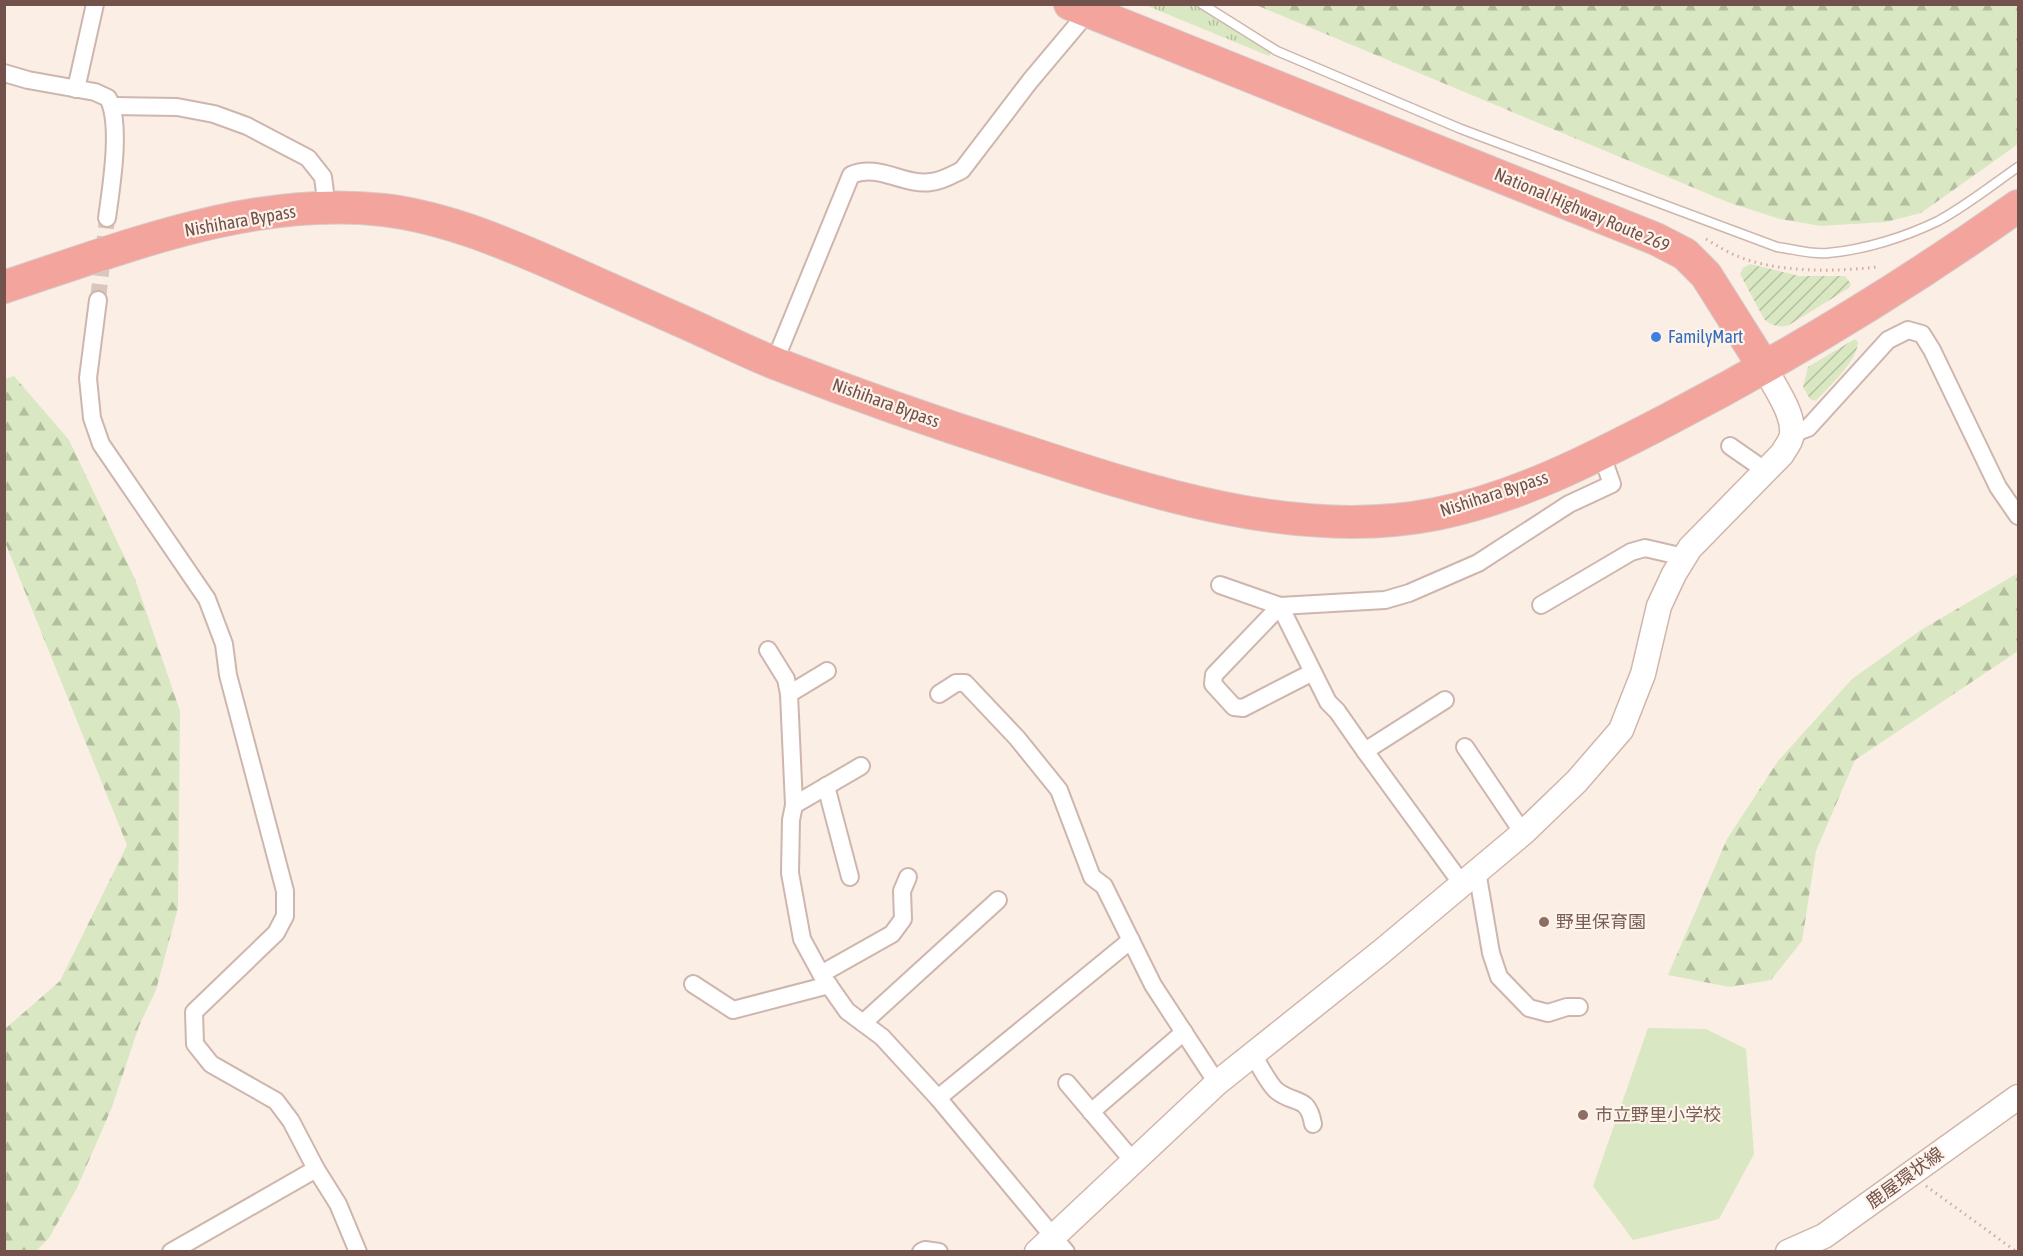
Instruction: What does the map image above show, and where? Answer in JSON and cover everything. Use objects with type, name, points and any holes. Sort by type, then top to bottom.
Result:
[{"type":"highway","name":"National Highway Route 269","points":[[1079,8],[1656,239],[1685,254],[1706,275],[1764,367]]},
{"type":"highway","points":[[1764,367],[1880,297],[2019,206]]},
{"type":"highway","name":"Nishihara Bypass","points":[[4,287],[176,232],[272,212],[327,208],[383,210],[430,218],[539,257],[774,363],[965,432],[1057,462],[1213,505],[1269,517],[1315,521],[1398,520],[1471,506],[1532,485],[1601,453],[1764,367]]},
{"type":"street","points":[[76,89],[95,4]]},
{"type":"street","points":[[774,363],[851,175],[859,171],[869,171],[887,173],[917,182],[931,182],[962,170],[1029,81],[1079,8]]},
{"type":"street","points":[[4,73],[28,80],[95,92],[108,98],[114,114],[114,160],[106,218]]},
{"type":"street","points":[[112,105],[177,106],[214,114],[247,126],[308,158],[323,177],[327,208]]},
{"type":"street","points":[[98,300],[88,378],[92,418],[101,444],[207,599],[224,644],[228,675],[285,891],[285,916],[276,933],[194,1012],[195,1044],[211,1064],[276,1101],[291,1121],[316,1169],[338,1204],[358,1251]]},
{"type":"street","points":[[1792,434],[1808,428],[1888,340],[1908,330],[1922,334],[1932,350],[1998,487],[2019,516]]},
{"type":"street","points":[[768,650],[786,680],[789,694],[794,805],[791,819],[790,873],[802,939],[825,980],[847,1011],[882,1036],[938,1098],[1052,1246],[1133,1161],[1217,1083],[1381,952],[1523,832],[1577,782],[1621,730],[1643,674],[1659,606],[1674,574],[1690,548],[1782,454],[1792,434],[1789,413],[1764,367]]},
{"type":"street","points":[[1730,446],[1766,471]]},
{"type":"street","points":[[1220,585],[1280,606],[1385,600],[1409,593],[1478,563],[1569,504],[1612,484],[1601,453]]},
{"type":"street","points":[[1540,605],[1631,552],[1645,548],[1684,557]]},
{"type":"street","points":[[1280,606],[1328,702],[1338,711],[1365,751],[1470,877],[1499,977],[1529,1008],[1548,1013],[1568,1007],[1579,1007]]},
{"type":"street","points":[[1280,606],[1214,675],[1213,684],[1234,707],[1243,708],[1313,672]]},
{"type":"street","points":[[789,694],[827,671]]},
{"type":"street","points":[[939,694],[956,682],[965,683],[1017,738],[1059,790],[1092,877],[1104,886],[1153,985],[1217,1083]]},
{"type":"street","points":[[1365,751],[1445,700]]},
{"type":"street","points":[[1465,747],[1523,832]]},
{"type":"street","points":[[794,805],[861,766]]},
{"type":"street","points":[[826,786],[850,877]]},
{"type":"street","points":[[693,984],[733,1010],[825,980],[892,934],[903,919],[902,891],[908,877]]},
{"type":"street","points":[[863,1023],[998,900]]},
{"type":"street","points":[[938,1098],[1131,940]]},
{"type":"street","points":[[1091,1112],[1184,1032]]},
{"type":"street","points":[[1253,1054],[1276,1091],[1303,1102],[1311,1111],[1313,1124]]},
{"type":"street","points":[[1067,1083],[1133,1161]]},
{"type":"street","name":"鹿屋環状線","points":[[1788,1251],[1824,1236],[2019,1097]]},
{"type":"street","points":[[171,1251],[316,1169]]},
{"type":"street","points":[[921,1251],[939,1251]]},
{"type":"lane","points":[[1202,4],[1277,51],[1461,129],[1777,247],[1826,254],[1910,233],[1938,221],[2019,167]]},
{"type":"path","points":[[1909,1174],[2017,1251]]},
{"type":"green space","points":[[1145,5],[1197,5],[1273,50],[1269,56]]},
{"type":"green space","points":[[1256,5],[2018,5],[2018,144],[1921,213],[1886,222],[1821,226],[1780,219],[1730,203]]},
{"type":"green space","points":[[1750,264],[1799,276],[1845,276],[1851,284],[1849,288],[1789,325],[1775,325],[1764,319],[1740,274],[1743,268]]},
{"type":"green space","points":[[1855,339],[1858,342],[1856,350],[1848,366],[1816,401],[1810,399],[1803,387],[1808,367]]},
{"type":"green space","points":[[14,376],[69,440],[135,579],[180,711],[178,908],[156,990],[139,1026],[112,1107],[77,1188],[49,1238],[35,1252],[5,1251],[6,1028],[60,981],[127,845],[5,542],[5,379]]},
{"type":"green space","points":[[2018,573],[2018,651],[1855,760],[1816,851],[1802,941],[1771,980],[1730,987],[1668,975],[1727,839],[1778,761],[1852,679],[1921,630]]},
{"type":"green space","points":[[1648,1028],[1706,1029],[1746,1049],[1754,1154],[1719,1219],[1633,1240],[1593,1186]]},
{"type":"tunnel","points":[[98,300],[107,218]]},
{"type":"place","name":"FamilyMart","points":[[1656,337]]},
{"type":"place","name":"野里保育園","points":[[1544,922]]},
{"type":"place","name":"市立野里小学校","points":[[1583,1115]]}]
